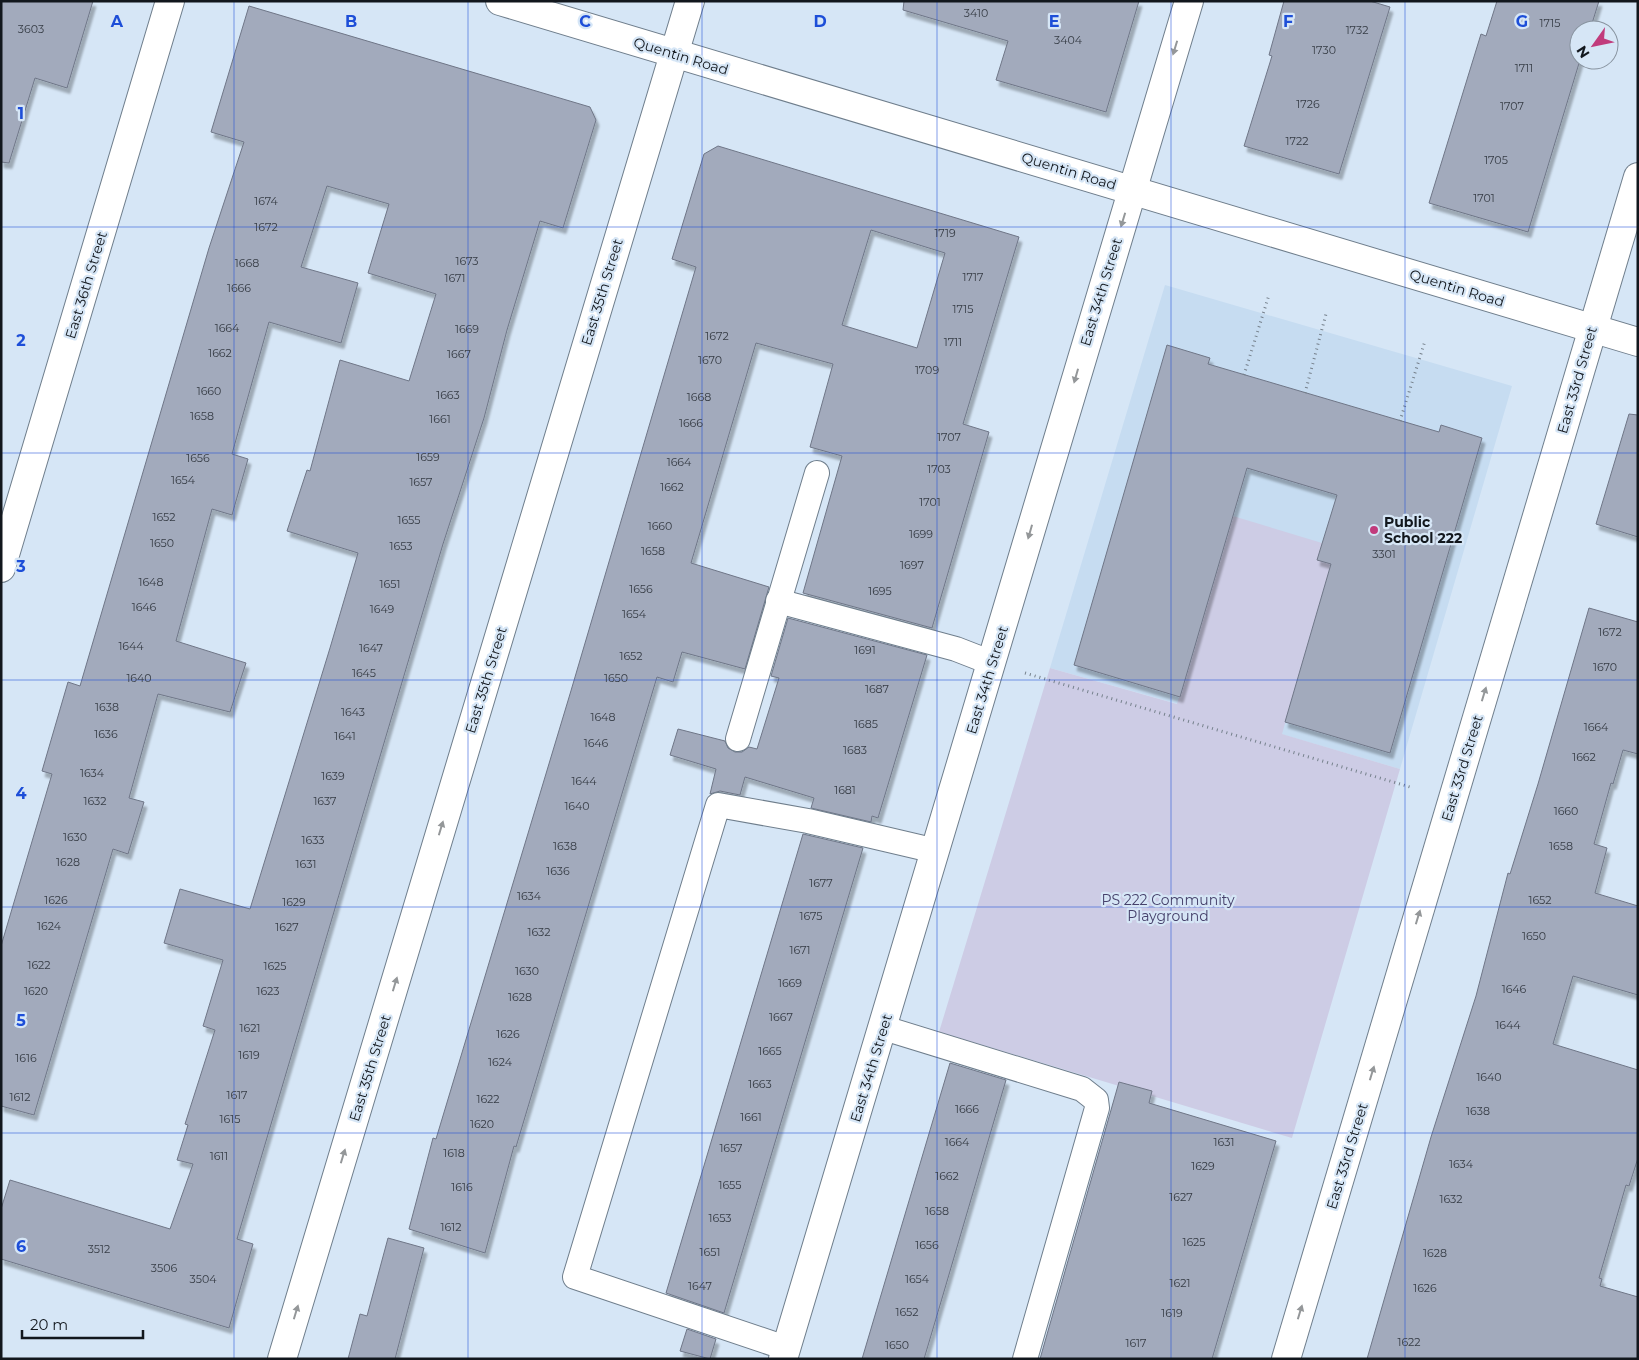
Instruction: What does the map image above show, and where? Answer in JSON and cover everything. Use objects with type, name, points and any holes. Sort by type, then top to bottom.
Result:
[{"type":"street","name":"East 36th Street","points":[[1,568],[170,1]]},
{"type":"street","name":"Quentin Road","points":[[500,1],[1638,342]]},
{"type":"street","name":"East 35th Street","points":[[282,1359],[690,1]]},
{"type":"street","name":"East 34th Street","points":[[785,1354],[884,1028],[1189,1]]},
{"type":"street","name":"East 33rd Street","points":[[1286,1359],[1638,177]]},
{"type":"lane","points":[[738,739],[817,473]]},
{"type":"lane","points":[[778,600],[956,649],[992,663]]},
{"type":"lane","points":[[785,1354],[575,1276],[718,805],[808,821],[936,851]]},
{"type":"lane","points":[[884,1028],[1082,1089],[1096,1100],[1097,1108],[1025,1359]]},
{"type":"path","points":[[1244,375],[1269,295]]},
{"type":"path","points":[[1305,392],[1326,314]]},
{"type":"path","points":[[1400,420],[1425,341]]},
{"type":"path","points":[[992,663],[1410,788]]},
{"type":"shaded area","name":"Public School 222","points":[[1165,285],[1512,386],[1400,769],[1281,734],[1331,564],[1233,517],[1178,704],[1050,668]]},
{"type":"green space","name":"PS 222 Community Playground","points":[[1233,516],[1322,543],[1331,564],[1282,734],[1400,769],[1292,1138],[939,1032],[1050,668],[1177,704]]},
{"type":"building","points":[[1,1],[93,1],[67,88],[35,78],[9,163],[1,162]]},
{"type":"building","points":[[904,1],[1139,1],[1106,112],[996,80],[1008,41],[903,10]]},
{"type":"building","points":[[1284,1],[1370,1],[1390,7],[1339,174],[1244,146],[1272,56],[1269,55]]},
{"type":"building","points":[[1497,1],[1599,1],[1593,20],[1569,20],[1569,70],[1577,70],[1528,232],[1429,203],[1481,34],[1486,36]]},
{"type":"building","points":[[249,6],[590,107],[596,120],[563,228],[540,221],[507,330],[484,418],[443,544],[237,1239],[253,1244],[229,1328],[1,1259],[1,1209],[10,1180],[170,1229],[193,1164],[177,1160],[188,1125],[185,1124],[215,1030],[203,1026],[223,960],[164,943],[180,889],[250,909],[330,648],[358,553],[287,531],[307,470],[310,471],[340,360],[409,381],[436,294],[368,273],[389,204],[327,186],[301,267],[358,283],[341,343],[269,322],[232,454],[248,459],[232,515],[212,509],[176,641],[246,663],[230,712],[158,694],[129,798],[144,802],[128,854],[113,849],[34,1115],[1,1106],[1,946],[52,774],[42,771],[68,682],[80,686],[209,248],[244,142],[211,132]]},
{"type":"building","points":[[718,146],[1019,237],[963,424],[989,432],[932,628],[803,593],[842,456],[810,447],[833,364],[756,343],[691,563],[769,587],[745,669],[682,652],[673,682],[657,677],[516,1147],[514,1146],[485,1253],[409,1229],[433,1138],[436,1139],[696,267],[672,259],[704,154]],"holes":[[[871,230],[945,253],[917,348],[842,325]]]},
{"type":"building","name":"Public School 222","points":[[1167,345],[1210,358],[1208,364],[1439,432],[1441,425],[1482,438],[1390,753],[1285,722],[1331,564],[1317,560],[1337,495],[1247,468],[1180,697],[1074,665]]},
{"type":"building","points":[[1629,414],[1638,415],[1638,537],[1596,524]]},
{"type":"building","points":[[1589,608],[1638,622],[1638,754],[1623,750],[1613,784],[1611,783],[1594,844],[1607,848],[1595,893],[1638,906],[1638,995],[1573,976],[1553,1044],[1638,1070],[1638,1158],[1629,1186],[1626,1185],[1599,1278],[1602,1279],[1600,1286],[1638,1297],[1638,1359],[1367,1359],[1431,1137],[1476,996],[1508,873],[1510,874],[1538,784]]},
{"type":"building","points":[[788,618],[927,655],[878,818],[872,816],[871,822],[811,808],[814,798],[745,777],[740,795],[720,791],[710,794],[716,769],[670,755],[678,729],[725,741],[728,748],[735,752],[742,752],[749,747],[757,749],[779,678],[771,676]]},
{"type":"building","points":[[803,834],[863,848],[724,1313],[666,1293]]},
{"type":"building","points":[[950,1063],[1006,1080],[924,1359],[862,1359]]},
{"type":"building","points":[[1119,1082],[1152,1091],[1149,1103],[1276,1141],[1212,1359],[1040,1359]]},
{"type":"building","points":[[388,1238],[424,1248],[395,1359],[348,1359],[360,1314],[367,1316]]},
{"type":"building","points":[[687,1329],[716,1339],[710,1359],[680,1351]]},
{"type":"place","name":"Public School 222","points":[[1374,530]]}]
